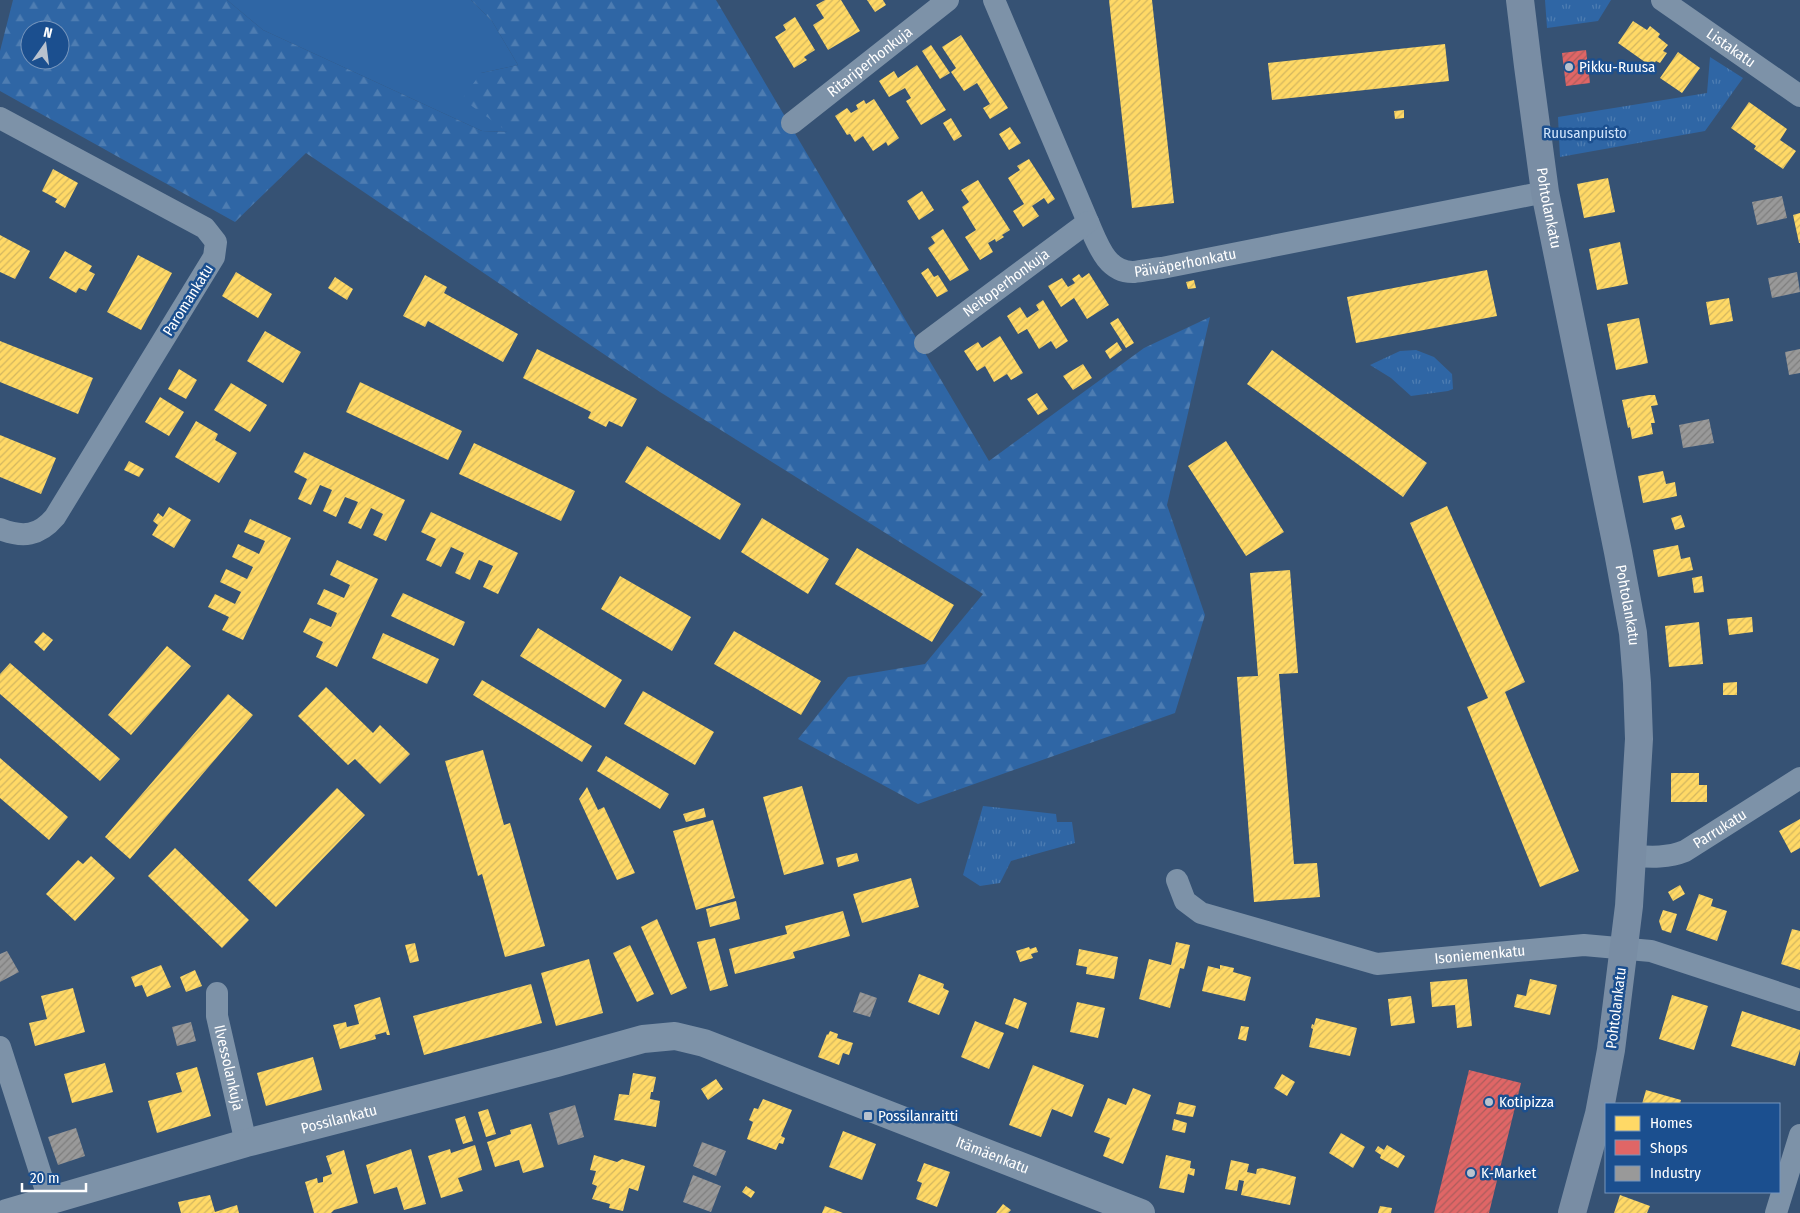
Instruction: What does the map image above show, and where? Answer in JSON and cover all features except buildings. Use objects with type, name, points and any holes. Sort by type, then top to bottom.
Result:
[{"type":"main road","name":"Pohtolankatu","points":[[1520,0],[1546,192],[1633,633],[1637,683],[1639,739],[1633,856],[1611,1050],[1599,1114],[1572,1213]]},
{"type":"street","name":"Ritariperhonkuja","points":[[792,123],[948,0]]},
{"type":"street","name":"Päiväperhonkatu","points":[[994,0],[1102,252],[1110,263],[1120,269],[1132,272],[1178,265],[1546,192]]},
{"type":"street","name":"Listakatu","points":[[1662,0],[1800,96]]},
{"type":"street","name":"Paromankatu","points":[[0,118],[205,228],[216,242],[214,257],[55,517],[46,528],[34,533],[21,534],[0,529]]},
{"type":"street","name":"Neitoperhonkuja","points":[[925,343],[1088,222]]},
{"type":"street","name":"Parrukatu","points":[[1633,856],[1674,856],[1685,851],[1800,778]]},
{"type":"street","name":"Isoniemenkatu","points":[[1177,880],[1185,901],[1201,913],[1377,964],[1584,945],[1651,951],[1800,1000]]},
{"type":"street","name":"Ilvessolankuja","points":[[217,993],[216,1016],[246,1143]]},
{"type":"street","name":"Possilankatu","points":[[7,1213],[246,1143],[643,1039],[675,1036]]},
{"type":"street","name":"Itämäenkatu","points":[[675,1036],[701,1042],[1141,1213]]},
{"type":"street","points":[[0,1047],[48,1200]]},
{"type":"street","points":[[1776,1213],[1800,1135]]},
{"type":"green space","points":[[13,0],[227,0],[263,30],[482,131],[508,132],[462,99],[481,73],[518,65],[492,21],[471,0],[716,0],[989,461],[1144,348],[1210,317],[1167,505],[1205,615],[1175,713],[918,804],[798,739],[848,677],[925,664],[983,594],[660,392],[306,153],[235,222],[0,91],[0,51]]},
{"type":"green space","points":[[227,0],[471,0],[492,21],[518,65],[481,73],[509,132],[482,131],[263,30]]},
{"type":"green space","points":[[1545,0],[1611,0],[1598,21],[1547,28]]},
{"type":"green space","name":"Ruusanpuisto","points":[[1710,57],[1743,78],[1705,131],[1560,157],[1558,117],[1707,93]]},
{"type":"green space","points":[[1416,350],[1434,357],[1452,374],[1453,389],[1411,396],[1391,378],[1370,365],[1400,351]]},
{"type":"green space","points":[[983,806],[1056,814],[1057,822],[1072,822],[1075,843],[1011,861],[1000,883],[980,886],[963,875]]},
{"type":"place","name":"Pikku-Ruusa","points":[[1569,67]]},
{"type":"place","name":"Kotipizza","points":[[1489,1102]]},
{"type":"place","name":"Possilanraitti","points":[[868,1116]]},
{"type":"place","name":"K-Market","points":[[1471,1173]]}]
